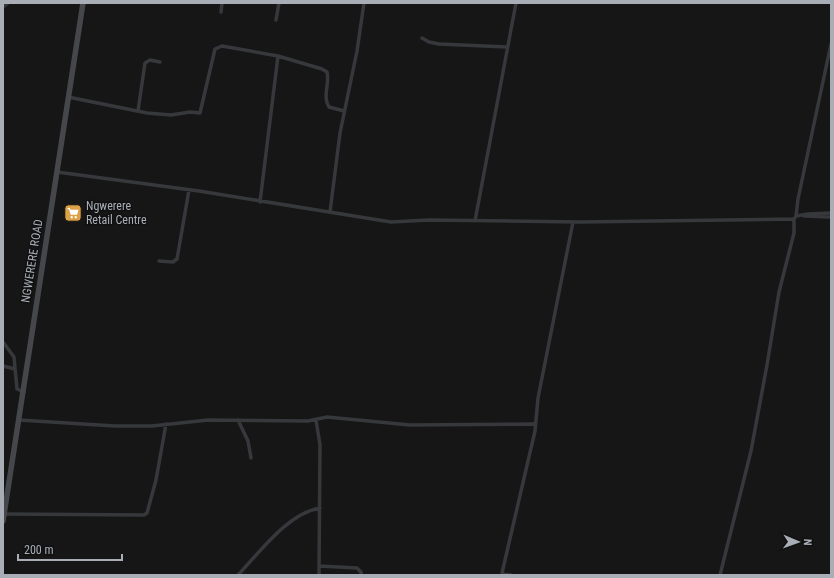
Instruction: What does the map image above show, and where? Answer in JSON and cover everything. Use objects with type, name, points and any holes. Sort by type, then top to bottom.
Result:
[{"type":"main road","name":"NGWERERE ROAD","points":[[3,521],[83,3]]},
{"type":"street","points":[[3,7],[8,3]]},
{"type":"street","points":[[221,12],[222,3]]},
{"type":"street","points":[[276,20],[279,3]]},
{"type":"street","points":[[330,212],[344,111],[357,51],[364,3]]},
{"type":"street","points":[[475,220],[516,3]]},
{"type":"street","points":[[422,38],[439,44],[507,47]]},
{"type":"street","points":[[720,575],[751,451],[770,350],[778,297],[794,234],[798,199],[831,44]]},
{"type":"street","points":[[68,97],[162,115],[190,112],[200,114],[216,47],[235,47],[315,66],[327,72],[326,103],[329,107],[344,111]]},
{"type":"street","points":[[260,202],[278,56]]},
{"type":"street","points":[[138,111],[145,62],[150,60],[160,62]]},
{"type":"street","points":[[57,172],[189,190],[391,222],[423,220],[475,220],[573,222],[831,217]]},
{"type":"street","points":[[159,261],[173,262],[177,259],[189,190]]},
{"type":"street","points":[[795,218],[808,214],[831,213]]},
{"type":"street","points":[[511,575],[502,574],[531,449],[538,398],[573,222]]},
{"type":"street","points":[[3,342],[14,357],[17,389],[24,392]]},
{"type":"street","points":[[3,366],[15,369]]},
{"type":"street","points":[[19,420],[115,426],[166,424],[196,420],[316,420],[327,417],[410,425],[534,424]]},
{"type":"street","points":[[238,420],[248,441],[252,458]]},
{"type":"street","points":[[316,420],[320,445],[319,575]]},
{"type":"street","points":[[4,514],[144,515],[147,513],[156,480],[166,424]]},
{"type":"street","points":[[238,575],[288,523],[308,511],[320,508]]},
{"type":"street","points":[[319,566],[357,568],[361,572],[361,575]]},
{"type":"place","name":"Ngwerere Retail Centre","points":[[73,213]]}]
